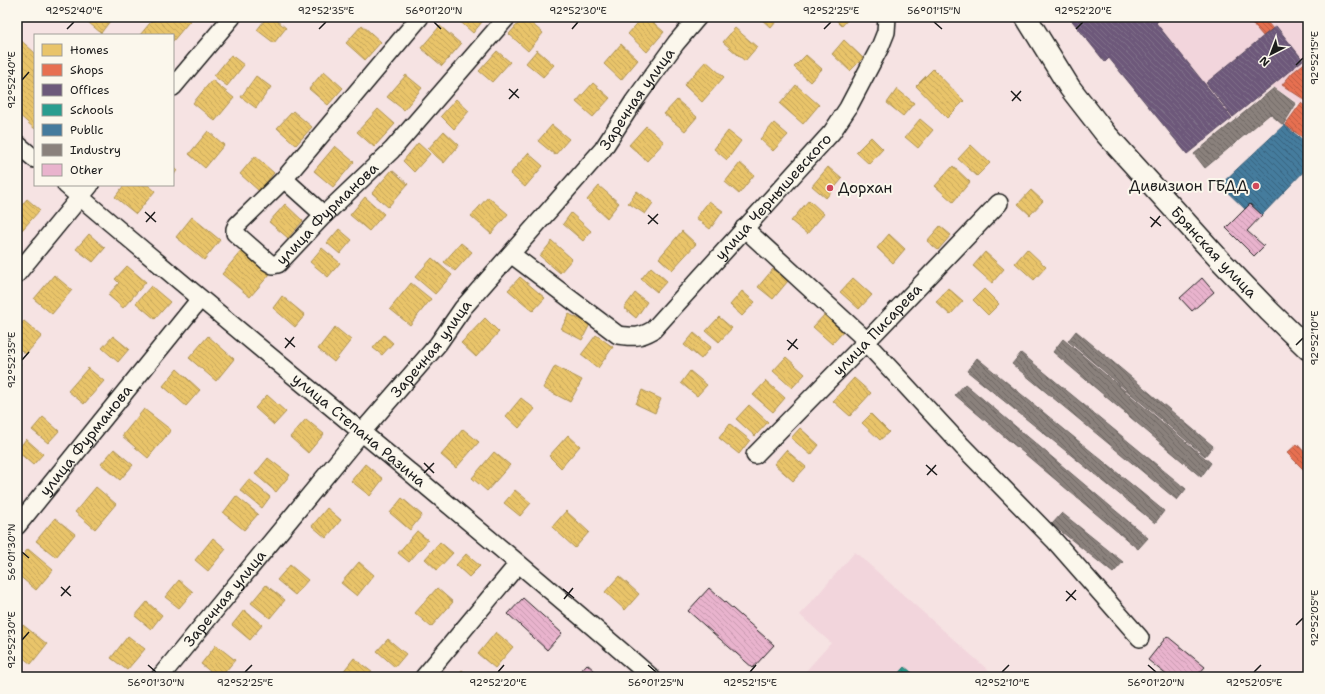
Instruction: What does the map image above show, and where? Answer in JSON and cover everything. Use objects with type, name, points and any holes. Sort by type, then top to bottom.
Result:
[{"type":"main road","name":"Брянская улица","points":[[1026,17],[1070,88],[1105,133],[1219,259],[1308,349]]},
{"type":"street","points":[[174,86],[232,17]]},
{"type":"street","name":"улица Фурманова","points":[[420,17],[284,179],[235,228],[235,233],[273,265],[278,264],[324,215],[392,150],[507,17]]},
{"type":"street","name":"Заречная улица","points":[[160,677],[361,433],[438,344],[463,308],[604,149],[639,95],[676,43],[698,17]]},
{"type":"street","name":"улица Чернышевского","points":[[511,254],[618,335],[632,337],[642,336],[653,330],[832,132],[848,108],[880,47],[886,32],[888,17]]},
{"type":"street","points":[[17,144],[34,158]]},
{"type":"street","points":[[284,179],[324,215]]},
{"type":"street","name":"улица Степана Разина","points":[[69,186],[85,191],[200,299],[562,600],[651,677]]},
{"type":"street","points":[[17,274],[85,191]]},
{"type":"street","name":"улица Писарева","points":[[755,455],[998,203]]},
{"type":"street","points":[[744,228],[867,340],[870,348],[962,446],[1054,540],[1140,638]]},
{"type":"street","name":"улица Фурманова","points":[[17,526],[200,299]]},
{"type":"street","points":[[424,677],[518,564]]},
{"type":"shaded area","points":[[1069,17],[1308,17],[1308,109],[1272,86],[1232,118],[1110,59],[1105,62]]},
{"type":"shaded area","points":[[855,552],[996,677],[811,677],[805,672],[831,643],[800,615]]},
{"type":"building: Homes","points":[[82,17],[113,17],[101,33]]},
{"type":"building: Homes","points":[[155,17],[193,17],[174,40],[174,34],[141,34]]},
{"type":"building: Homes","points":[[267,17],[272,17],[286,28],[274,43],[257,30]]},
{"type":"building: Homes","points":[[456,17],[486,17],[473,33]]},
{"type":"building: Homes","points":[[524,17],[543,33],[528,51],[509,34]]},
{"type":"building: Homes","points":[[643,17],[647,17],[664,32],[647,52],[628,34]]},
{"type":"building: Homes","points":[[759,17],[780,17],[771,28]]},
{"type":"building: Homes","points":[[833,17],[850,17],[842,26]]},
{"type":"building: Homes","points":[[362,25],[381,42],[365,60],[346,43]]},
{"type":"building: Homes","points":[[440,26],[461,44],[442,66],[421,48]]},
{"type":"building: Homes","points":[[735,28],[757,47],[745,61],[723,42]]},
{"type":"building: Homes","points":[[17,37],[34,52],[34,128],[17,113]]},
{"type":"building: Homes","points":[[844,40],[863,58],[850,71],[832,54]]},
{"type":"building: Homes","points":[[621,44],[638,60],[621,80],[604,64]]},
{"type":"building: Homes","points":[[537,50],[554,65],[543,77],[526,63]]},
{"type":"building: Homes","points":[[497,51],[510,62],[492,82],[479,71]]},
{"type":"building: Homes","points":[[231,55],[244,65],[227,86],[214,76]]},
{"type":"building: Homes","points":[[806,55],[822,69],[810,82],[794,67]]},
{"type":"building: Homes","points":[[706,61],[724,77],[702,102],[684,85]]},
{"type":"building: Homes","points":[[933,69],[964,101],[947,118],[916,86]]},
{"type":"building: Homes","points":[[324,71],[343,88],[328,105],[309,89]]},
{"type":"building: Homes","points":[[406,75],[422,88],[404,110],[387,97]]},
{"type":"building: Homes","points":[[256,76],[271,87],[256,108],[241,97]]},
{"type":"building: Homes","points":[[212,80],[234,98],[215,121],[193,103]]},
{"type":"building: Homes","points":[[593,83],[610,98],[593,117],[576,102]]},
{"type":"building: Homes","points":[[796,85],[819,105],[803,124],[780,104]]},
{"type":"building: Homes","points":[[897,89],[914,103],[903,116],[887,103]]},
{"type":"building: Homes","points":[[456,99],[469,111],[454,129],[441,116]]},
{"type":"building: Homes","points":[[677,100],[697,117],[685,131],[664,114]]},
{"type":"building: Homes","points":[[378,109],[395,124],[374,147],[357,132]]},
{"type":"building: Homes","points":[[293,111],[312,127],[296,145],[277,128]]},
{"type":"building: Homes","points":[[920,119],[933,130],[918,148],[905,137]]},
{"type":"building: Homes","points":[[774,123],[788,135],[773,151],[760,139]]},
{"type":"building: Homes","points":[[552,125],[569,139],[555,155],[538,141]]},
{"type":"building: Homes","points":[[646,126],[664,142],[647,161],[629,145]]},
{"type":"building: Homes","points":[[208,131],[224,145],[205,168],[189,154]]},
{"type":"building: Homes","points":[[444,131],[459,145],[444,163],[428,149]]},
{"type":"building: Homes","points":[[728,131],[741,141],[727,160],[714,149]]},
{"type":"building: Homes","points":[[871,137],[883,149],[869,164],[856,152]]},
{"type":"building: Homes","points":[[418,143],[430,154],[414,172],[403,161]]},
{"type":"building: Homes","points":[[971,145],[990,163],[977,176],[958,159]]},
{"type":"building: Homes","points":[[335,146],[354,162],[333,187],[314,171]]},
{"type":"building: Homes","points":[[528,153],[543,166],[525,187],[510,174]]},
{"type":"building: Homes","points":[[255,156],[274,173],[259,191],[240,174]]},
{"type":"building: Homes","points":[[740,163],[754,175],[739,194],[725,182]]},
{"type":"building: Homes","points":[[953,166],[970,182],[953,202],[935,186]]},
{"type":"building: Homes","points":[[828,167],[842,179],[826,198],[812,186]]},
{"type":"building: Homes","points":[[174,168],[177,170],[174,174]]},
{"type":"building: Homes","points":[[392,170],[408,184],[388,207],[372,193]]},
{"type":"building: Homes","points":[[123,186],[149,186],[155,191],[136,214],[115,197]]},
{"type":"building: Homes","points":[[599,186],[619,203],[607,218],[587,200]]},
{"type":"building: Homes","points":[[1031,190],[1043,201],[1030,215],[1018,204]]},
{"type":"building: Homes","points":[[637,191],[653,203],[645,214],[628,203]]},
{"type":"building: Homes","points":[[365,197],[384,214],[369,231],[350,215]]},
{"type":"building: Homes","points":[[488,197],[508,214],[491,234],[471,216]]},
{"type":"building: Homes","points":[[27,199],[40,210],[22,230],[17,226],[17,211]]},
{"type":"building: Homes","points":[[809,200],[824,214],[807,234],[791,221]]},
{"type":"building: Homes","points":[[709,201],[723,211],[710,229],[696,218]]},
{"type":"building: Homes","points":[[285,204],[303,221],[288,238],[269,222]]},
{"type":"building: Homes","points":[[571,213],[591,231],[583,241],[563,224]]},
{"type":"building: Homes","points":[[192,217],[220,240],[204,260],[176,237]]},
{"type":"building: Homes","points":[[940,226],[951,235],[938,250],[927,241]]},
{"type":"building: Homes","points":[[339,229],[352,240],[340,254],[327,243]]},
{"type":"building: Homes","points":[[682,231],[696,244],[672,270],[659,258]]},
{"type":"building: Homes","points":[[89,234],[105,248],[93,262],[76,249]]},
{"type":"building: Homes","points":[[889,234],[905,249],[893,263],[877,248]]},
{"type":"building: Homes","points":[[552,241],[572,259],[560,273],[540,256]]},
{"type":"building: Homes","points":[[461,243],[472,252],[455,271],[444,262]]},
{"type":"building: Homes","points":[[322,248],[340,263],[328,277],[310,262]]},
{"type":"building: Homes","points":[[1027,249],[1046,267],[1034,280],[1015,263]]},
{"type":"building: Homes","points":[[242,250],[270,274],[250,297],[222,274]]},
{"type":"building: Homes","points":[[985,252],[1004,269],[992,283],[973,266]]},
{"type":"building: Homes","points":[[432,258],[452,275],[435,294],[415,277]]},
{"type":"building: Homes","points":[[127,266],[146,282],[123,308],[108,295],[119,283],[115,279]]},
{"type":"building: Homes","points":[[651,267],[667,281],[657,292],[641,279]]},
{"type":"building: Homes","points":[[773,269],[788,281],[773,299],[758,287]]},
{"type":"building: Homes","points":[[54,275],[72,290],[52,314],[34,299]]},
{"type":"building: Homes","points":[[520,277],[545,298],[533,311],[508,290]]},
{"type":"building: Homes","points":[[853,278],[872,295],[859,309],[840,292]]},
{"type":"building: Homes","points":[[411,283],[431,299],[410,325],[390,309]]},
{"type":"building: Homes","points":[[151,286],[170,302],[155,319],[136,303]]},
{"type":"building: Homes","points":[[948,288],[963,301],[950,315],[936,302]]},
{"type":"building: Homes","points":[[984,289],[999,304],[988,315],[973,300]]},
{"type":"building: Homes","points":[[742,291],[755,302],[742,316],[730,305]]},
{"type":"building: Homes","points":[[635,293],[647,302],[636,318],[624,308]]},
{"type":"building: Homes","points":[[282,296],[305,315],[295,327],[273,308]]},
{"type":"building: Homes","points":[[826,313],[845,330],[832,344],[813,327]]},
{"type":"building: Homes","points":[[569,314],[590,324],[582,340],[561,329]]},
{"type":"building: Homes","points":[[719,317],[732,328],[719,342],[706,331]]},
{"type":"building: Homes","points":[[485,318],[499,332],[476,357],[461,343]]},
{"type":"building: Homes","points":[[24,321],[42,336],[26,354],[17,347],[17,328]]},
{"type":"building: Homes","points":[[335,327],[351,340],[334,362],[318,349]]},
{"type":"building: Homes","points":[[694,333],[711,347],[701,359],[684,345]]},
{"type":"building: Homes","points":[[384,335],[393,343],[382,355],[373,348]]},
{"type":"building: Homes","points":[[596,335],[613,347],[598,368],[581,355]]},
{"type":"building: Homes","points":[[113,336],[129,349],[118,362],[102,348]]},
{"type":"building: Homes","points":[[208,336],[234,359],[216,381],[189,358]]},
{"type":"building: Homes","points":[[786,357],[805,374],[792,388],[773,371]]},
{"type":"building: Homes","points":[[17,360],[21,364],[17,369]]},
{"type":"building: Homes","points":[[555,366],[582,380],[570,402],[543,388]]},
{"type":"building: Homes","points":[[88,368],[104,381],[84,404],[68,391]]},
{"type":"building: Homes","points":[[177,369],[200,390],[186,406],[163,386]]},
{"type":"building: Homes","points":[[690,371],[707,385],[697,396],[681,383]]},
{"type":"building: Homes","points":[[854,378],[871,393],[850,416],[833,401]]},
{"type":"building: Homes","points":[[766,381],[785,398],[773,412],[753,395]]},
{"type":"building: Homes","points":[[642,390],[661,399],[655,413],[636,404]]},
{"type":"building: Homes","points":[[267,395],[286,412],[274,425],[255,408]]},
{"type":"building: Homes","points":[[521,398],[535,409],[519,428],[506,416]]},
{"type":"building: Homes","points":[[749,405],[768,422],[755,436],[736,419]]},
{"type":"building: Homes","points":[[144,409],[171,430],[148,458],[122,436]]},
{"type":"building: Homes","points":[[871,414],[889,432],[880,440],[862,423]]},
{"type":"building: Homes","points":[[43,417],[59,431],[48,443],[32,430]]},
{"type":"building: Homes","points":[[306,419],[324,434],[308,453],[290,437]]},
{"type":"building: Homes","points":[[730,424],[750,440],[739,454],[719,438]]},
{"type":"building: Homes","points":[[800,428],[819,445],[811,455],[791,438]]},
{"type":"building: Homes","points":[[463,429],[479,442],[456,468],[441,455]]},
{"type":"building: Homes","points":[[568,435],[580,446],[561,468],[549,456]]},
{"type":"building: Homes","points":[[26,439],[43,454],[33,465],[17,451]]},
{"type":"building: Homes","points":[[114,449],[133,465],[120,480],[101,464]]},
{"type":"building: Homes","points":[[786,450],[806,467],[793,481],[774,464]]},
{"type":"building: Homes","points":[[494,452],[510,465],[487,491],[472,478]]},
{"type":"building: Homes","points":[[268,458],[290,475],[276,492],[255,474]]},
{"type":"building: Homes","points":[[365,464],[383,479],[370,496],[351,481]]},
{"type":"building: Homes","points":[[249,479],[270,497],[262,508],[240,490]]},
{"type":"building: Homes","points":[[96,487],[116,504],[95,529],[75,512]]},
{"type":"building: Homes","points":[[515,490],[531,503],[520,516],[504,503]]},
{"type":"building: Homes","points":[[236,496],[258,514],[244,530],[223,513]]},
{"type":"building: Homes","points":[[402,498],[422,515],[410,530],[390,513]]},
{"type":"building: Homes","points":[[327,508],[341,520],[326,538],[312,526]]},
{"type":"building: Homes","points":[[566,511],[589,532],[575,548],[552,527]]},
{"type":"building: Homes","points":[[55,518],[75,534],[56,557],[36,541]]},
{"type":"building: Homes","points":[[417,531],[428,540],[409,562],[398,553]]},
{"type":"building: Homes","points":[[213,538],[226,549],[208,571],[195,560]]},
{"type":"building: Homes","points":[[440,542],[453,553],[437,570],[425,559]]},
{"type":"building: Homes","points":[[28,549],[53,570],[36,590],[17,574],[17,562]]},
{"type":"building: Homes","points":[[466,554],[480,566],[469,577],[456,565]]},
{"type":"building: Homes","points":[[359,562],[374,575],[357,596],[341,583]]},
{"type":"building: Homes","points":[[290,565],[308,580],[295,595],[277,580]]},
{"type":"building: Homes","points":[[619,576],[639,594],[625,610],[605,592]]},
{"type":"building: Homes","points":[[179,580],[193,592],[179,608],[165,597]]},
{"type":"building: Homes","points":[[266,585],[285,600],[270,618],[251,603]]},
{"type":"building: Homes","points":[[437,588],[453,602],[431,627],[415,613]]},
{"type":"building: Homes","points":[[147,602],[162,615],[151,629],[135,616]]},
{"type":"building: Homes","points":[[244,610],[262,625],[250,640],[232,625]]},
{"type":"building: Homes","points":[[23,625],[47,644],[31,664],[17,653],[17,633]]},
{"type":"building: Homes","points":[[496,632],[513,647],[495,668],[478,654]]},
{"type":"building: Homes","points":[[128,636],[145,649],[127,670],[111,658]]},
{"type":"building: Homes","points":[[388,639],[406,654],[395,667],[377,651]]},
{"type":"building: Homes","points":[[216,645],[235,660],[221,677],[217,677],[201,664]]},
{"type":"building: Homes","points":[[354,658],[378,677],[346,677],[342,673]]},
{"type":"building: Homes","points":[[462,670],[470,677],[455,677]]},
{"type":"building: Shops","points":[[1247,17],[1263,17],[1273,29],[1263,36]]},
{"type":"building: Shops","points":[[1307,61],[1308,102],[1282,85],[1292,73]]},
{"type":"building: Shops","points":[[1301,103],[1308,109],[1308,141],[1285,125]]},
{"type":"building: Shops","points":[[1297,444],[1308,456],[1308,470],[1306,472],[1287,453]]},
{"type":"building: Offices","points":[[1069,17],[1154,17],[1158,21],[1156,23],[1232,118],[1187,154],[1109,58],[1105,62]]},
{"type":"building: Offices","points":[[1276,26],[1303,60],[1233,117],[1206,83]]},
{"type":"building: Schools","points":[[905,667],[917,677],[896,677]]},
{"type":"building: Public","points":[[1284,125],[1308,144],[1308,167],[1262,215],[1250,204],[1245,209],[1220,185]]},
{"type":"building: Industry","points":[[1274,88],[1296,104],[1283,125],[1270,114],[1205,168],[1194,154]]},
{"type":"building: Industry","points":[[1076,331],[1213,446],[1205,456],[1068,341]]},
{"type":"building: Industry","points":[[1063,339],[1211,463],[1201,477],[1053,352]]},
{"type":"building: Industry","points":[[1021,353],[1186,489],[1177,500],[1012,364]]},
{"type":"building: Industry","points":[[977,358],[1164,511],[1155,523],[967,371]]},
{"type":"building: Industry","points":[[965,384],[1148,538],[1138,549],[955,395]]},
{"type":"building: Industry","points":[[1062,513],[1123,562],[1113,573],[1052,524]]},
{"type":"building: Other","points":[[1250,204],[1262,215],[1247,231],[1264,246],[1254,256],[1226,228]]},
{"type":"building: Other","points":[[1202,278],[1214,292],[1192,311],[1180,298]]},
{"type":"building: Other","points":[[709,588],[774,645],[753,668],[688,611]]},
{"type":"building: Other","points":[[523,598],[562,633],[547,650],[508,614]]},
{"type":"building: Other","points":[[1167,636],[1205,667],[1196,677],[1169,677],[1148,660]]},
{"type":"building: Other","points":[[587,664],[602,677],[575,677]]},
{"type":"place","name":"Дивизион ГБДД","points":[[1256,186]]},
{"type":"place","name":"Дорхан","points":[[830,188]]}]
